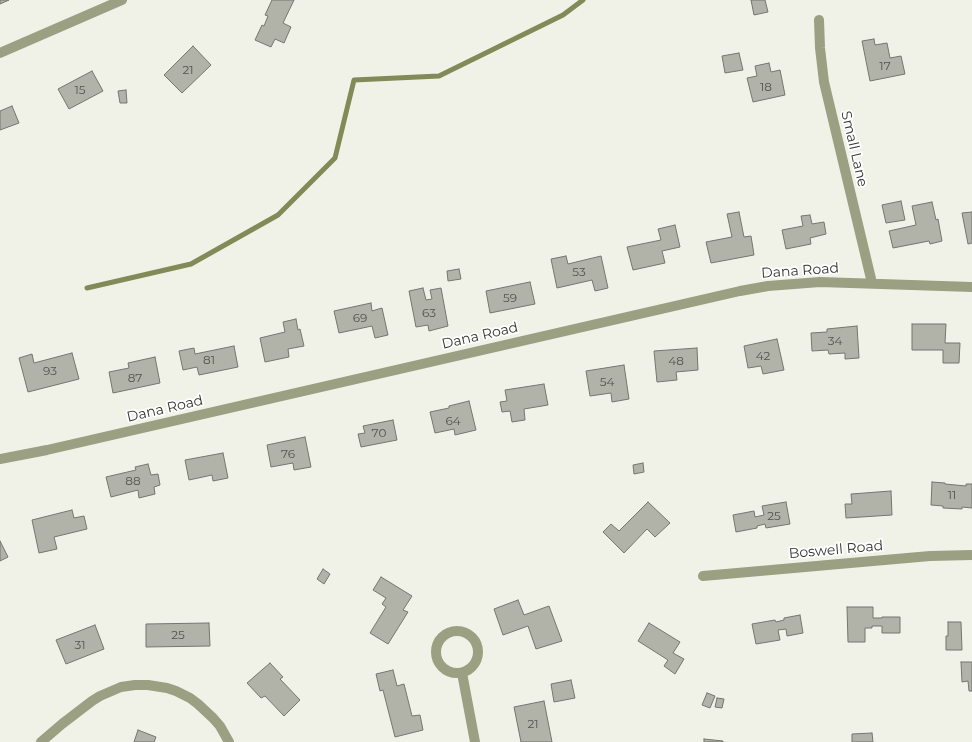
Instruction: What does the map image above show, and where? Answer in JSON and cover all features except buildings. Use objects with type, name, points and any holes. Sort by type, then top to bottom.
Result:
[{"type":"street","points":[[0,54],[122,0]]},
{"type":"street","name":"Small Lane","points":[[820,20],[820,48],[824,82],[872,283]]},
{"type":"street","name":"Dana Road","points":[[0,459],[55,449],[740,291],[768,286],[820,282],[972,287]]},
{"type":"street","name":"Boswell Road","points":[[703,576],[930,556],[972,555]]},
{"type":"street","points":[[457,630],[466,632],[473,638],[478,645],[479,650],[476,663],[470,669],[462,673],[452,672],[444,668],[436,656],[437,647],[441,638],[457,630]]},
{"type":"street","points":[[462,673],[475,742]]},
{"type":"street","points":[[41,742],[68,719],[100,696],[121,687],[148,685],[176,691],[190,698],[213,718],[220,726],[229,742]]},
{"type":"waterway","points":[[87,288],[191,264],[278,215],[335,158],[354,80],[439,76],[563,15],[583,0]]}]
